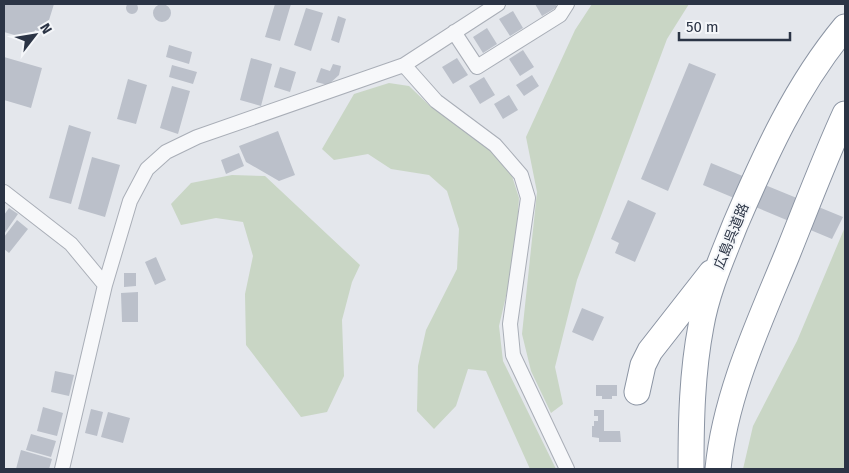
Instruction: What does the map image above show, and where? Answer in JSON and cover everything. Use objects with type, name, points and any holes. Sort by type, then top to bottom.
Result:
[{"type":"highway","name":"広島呉道路","points":[[691,469],[693,400],[697,351],[703,315],[720,261],[783,120],[822,55],[845,27]]},
{"type":"highway","points":[[718,469],[727,420],[747,357],[829,148],[845,114]]},
{"type":"highway","points":[[637,392],[643,365],[650,351],[720,261]]},
{"type":"street","points":[[62,469],[104,285],[130,201],[147,169],[166,152],[197,137],[404,65],[498,4]]},
{"type":"street","points":[[454,32],[477,67],[560,16],[567,4]]},
{"type":"street","points":[[404,65],[436,101],[495,145],[521,175],[528,198],[510,324],[513,355],[567,469]]},
{"type":"street","points":[[4,192],[71,244],[104,285]]},
{"type":"green space","points":[[592,4],[689,4],[667,39],[577,280],[555,367],[563,404],[551,413],[531,371],[522,334],[537,192],[526,137],[575,30]]},
{"type":"green space","points":[[389,83],[409,86],[430,106],[490,150],[512,176],[519,198],[515,258],[499,326],[503,361],[556,469],[530,469],[486,371],[468,369],[456,406],[434,429],[417,411],[418,366],[426,330],[457,269],[459,229],[447,191],[429,175],[391,169],[368,154],[334,160],[322,149],[354,94]]},
{"type":"green space","points":[[232,175],[265,176],[360,265],[352,282],[342,320],[344,376],[327,412],[301,417],[246,345],[245,294],[253,256],[243,222],[216,218],[181,225],[171,204],[191,183]]},
{"type":"green space","points":[[845,227],[845,469],[743,469],[753,426],[797,341]]},
{"type":"building","points":[[132,2],[138,8],[132,14],[126,8]]},
{"type":"building","points":[[4,4],[54,4],[45,33],[35,30],[32,40],[4,32]]},
{"type":"building","points":[[162,4],[168,7],[171,13],[168,19],[162,22],[156,19],[153,13],[156,7]]},
{"type":"building","points":[[275,4],[291,4],[280,41],[265,37]]},
{"type":"building","points":[[535,4],[555,4],[557,7],[542,16]]},
{"type":"building","points":[[306,8],[323,13],[311,51],[294,45]]},
{"type":"building","points":[[513,11],[523,28],[510,36],[499,19]]},
{"type":"building","points":[[338,16],[346,19],[339,43],[331,40]]},
{"type":"building","points":[[487,28],[497,44],[483,53],[473,37]]},
{"type":"building","points":[[169,45],[192,52],[189,64],[166,57]]},
{"type":"building","points":[[523,50],[534,67],[520,76],[509,59]]},
{"type":"building","points":[[4,57],[42,68],[31,108],[4,100]]},
{"type":"building","points":[[251,58],[272,64],[261,106],[240,100]]},
{"type":"building","points":[[457,58],[468,75],[453,84],[442,67]]},
{"type":"building","points":[[689,63],[716,74],[668,191],[641,179]]},
{"type":"building","points":[[333,64],[341,66],[339,75],[328,85],[316,82],[321,68],[330,71]]},
{"type":"building","points":[[172,65],[197,72],[193,84],[169,77]]},
{"type":"building","points":[[280,67],[296,72],[290,92],[274,87]]},
{"type":"building","points":[[532,75],[539,86],[524,96],[516,85]]},
{"type":"building","points":[[484,77],[495,95],[480,104],[469,86]]},
{"type":"building","points":[[128,79],[147,85],[136,124],[117,119]]},
{"type":"building","points":[[172,86],[190,91],[178,134],[160,128]]},
{"type":"building","points":[[509,95],[518,110],[503,119],[494,104]]},
{"type":"building","points":[[69,125],[91,132],[71,204],[49,198]]},
{"type":"building","points":[[278,131],[295,175],[279,181],[246,162],[239,146]]},
{"type":"building","points":[[239,153],[244,166],[226,174],[221,160]]},
{"type":"building","points":[[92,157],[120,165],[105,217],[78,209]]},
{"type":"building","points":[[711,163],[843,217],[832,239],[703,185]]},
{"type":"building","points":[[628,200],[656,213],[635,262],[615,253],[619,243],[611,239]]},
{"type":"building","points":[[9,208],[18,214],[4,234],[4,215]]},
{"type":"building","points":[[17,220],[28,229],[9,253],[4,249],[4,237]]},
{"type":"building","points":[[156,257],[166,280],[155,285],[145,262]]},
{"type":"building","points":[[124,273],[136,273],[136,286],[124,287]]},
{"type":"building","points":[[138,292],[138,322],[122,322],[121,293]]},
{"type":"building","points":[[582,308],[604,317],[593,341],[572,332]]},
{"type":"building","points":[[55,371],[74,375],[69,396],[51,392]]},
{"type":"building","points":[[596,385],[617,385],[617,396],[612,396],[612,399],[602,399],[602,396],[596,396]]},
{"type":"building","points":[[43,407],[63,413],[57,436],[37,431]]},
{"type":"building","points":[[91,409],[103,412],[97,436],[85,433]]},
{"type":"building","points":[[594,410],[604,410],[604,431],[620,431],[621,442],[599,442],[599,438],[592,437],[592,426],[594,426],[594,421],[598,421],[598,416],[594,416]]},
{"type":"building","points":[[108,412],[130,418],[123,443],[101,437]]},
{"type":"building","points":[[31,434],[56,441],[51,457],[26,450]]},
{"type":"building","points":[[21,450],[52,459],[49,469],[16,469]]}]
